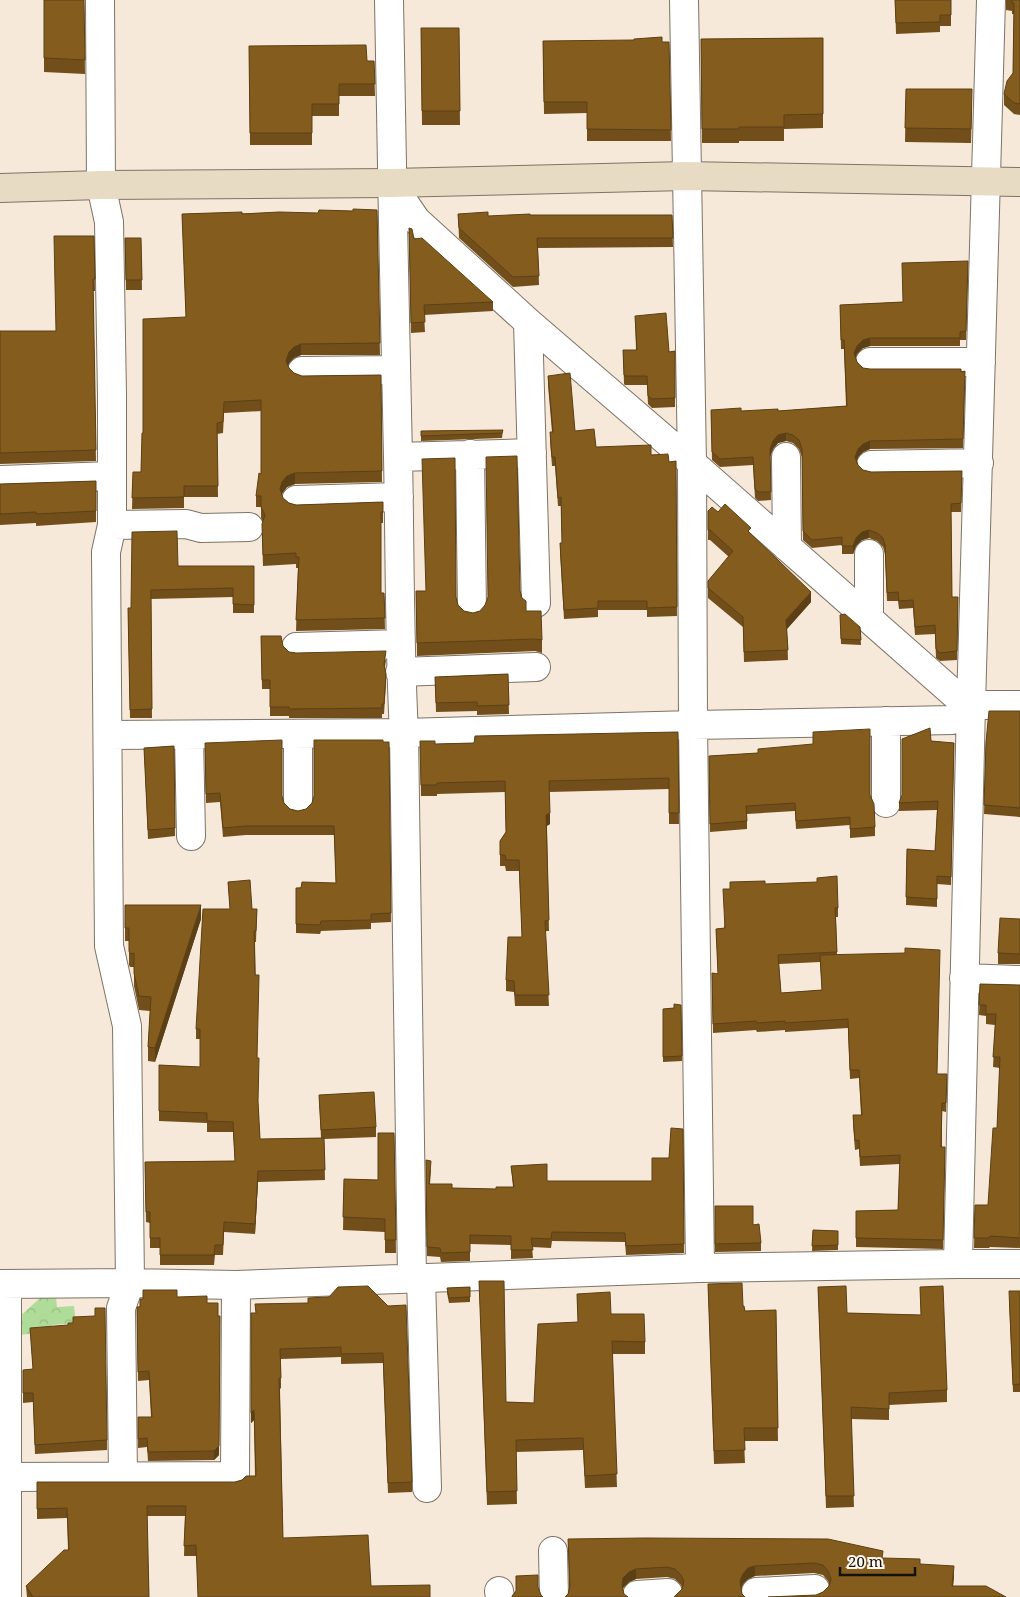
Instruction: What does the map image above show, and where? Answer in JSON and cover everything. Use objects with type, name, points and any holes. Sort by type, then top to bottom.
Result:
[{"type":"street","points":[[100,0],[101,185],[109,222],[112,395],[112,525],[106,552],[109,946],[127,1026],[130,1283],[121,1308],[123,1477]]},
{"type":"street","points":[[389,0],[391,183],[399,497],[400,672],[404,733],[416,1278],[427,1488]]},
{"type":"street","points":[[684,0],[692,463],[693,725],[700,1268]]},
{"type":"street","points":[[958,1264],[971,705],[992,0]]},
{"type":"street","points":[[0,188],[101,185],[391,183],[686,176],[1020,182]]},
{"type":"street","points":[[391,183],[416,220],[528,322],[692,463],[961,700],[971,705],[1020,705]]},
{"type":"street","points":[[528,322],[536,603]]},
{"type":"street","points":[[870,362],[981,362]]},
{"type":"street","points":[[302,371],[396,370]]},
{"type":"street","points":[[398,456],[532,453]]},
{"type":"street","points":[[470,454],[472,610]]},
{"type":"street","points":[[786,457],[787,547]]},
{"type":"street","points":[[871,466],[979,463]]},
{"type":"street","points":[[0,480],[111,476]]},
{"type":"street","points":[[296,500],[399,497]]},
{"type":"street","points":[[112,525],[186,524],[201,528],[249,527]]},
{"type":"street","points":[[869,554],[869,619]]},
{"type":"street","points":[[296,647],[400,644]]},
{"type":"street","points":[[400,672],[536,667]]},
{"type":"street","points":[[108,735],[189,736],[404,733],[953,720],[971,705]]},
{"type":"street","points":[[886,722],[886,803]]},
{"type":"street","points":[[298,734],[298,805]]},
{"type":"street","points":[[189,736],[191,836]]},
{"type":"street","points":[[964,978],[1020,980]]},
{"type":"street","points":[[7,1597],[3,1284],[130,1283],[236,1285],[700,1268],[1020,1264]]},
{"type":"street","points":[[6,1477],[235,1476],[236,1285]]},
{"type":"street","points":[[553,1552],[554,1597]]},
{"type":"street","points":[[756,1597],[756,1592],[815,1585]]},
{"type":"green space","points":[[56,1297],[57,1307],[74,1306],[76,1323],[52,1325],[53,1332],[17,1335],[18,1318],[40,1298]]},
{"type":"building","points":[[44,0],[84,0],[85,60],[44,58]]},
{"type":"building","points":[[895,0],[951,0],[951,15],[940,15],[940,22],[896,23]]},
{"type":"building","points":[[1012,0],[1020,0],[1020,104],[1014,103],[1004,94],[1007,81],[1013,73],[1014,3],[1012,3]]},
{"type":"building","points":[[421,28],[459,28],[460,111],[422,111]]},
{"type":"building","points":[[662,37],[662,42],[669,42],[671,130],[587,129],[587,102],[544,102],[543,41],[634,40]]},
{"type":"building","points":[[823,38],[823,114],[784,115],[784,127],[702,129],[701,39]]},
{"type":"building","points":[[366,45],[367,61],[374,61],[375,84],[339,84],[339,104],[312,104],[312,133],[250,133],[249,46]]},
{"type":"building","points":[[906,89],[972,89],[971,129],[905,128]]},
{"type":"building","points":[[353,209],[377,210],[380,343],[301,344],[289,352],[286,361],[294,373],[302,376],[381,375],[382,471],[295,473],[287,476],[282,482],[280,489],[283,498],[289,503],[296,505],[383,502],[383,512],[381,512],[381,593],[384,593],[385,618],[296,620],[299,557],[296,557],[296,553],[263,555],[262,524],[265,515],[261,507],[261,496],[256,496],[259,473],[261,474],[261,400],[224,402],[223,422],[217,423],[218,486],[184,486],[184,497],[132,498],[133,472],[141,472],[143,319],[186,317],[182,214],[242,212],[242,214],[279,212],[318,213],[319,210],[353,211]]},
{"type":"building","points":[[488,212],[488,216],[530,214],[672,215],[673,238],[537,238],[539,276],[513,277],[459,228],[458,214]]},
{"type":"building","points":[[409,228],[412,229],[414,239],[422,238],[493,302],[424,305],[425,322],[411,323]]},
{"type":"building","points":[[54,236],[94,236],[96,450],[0,453],[0,331],[56,331]]},
{"type":"building","points":[[125,238],[141,238],[142,280],[126,280]]},
{"type":"building","points":[[968,261],[966,331],[960,332],[960,338],[870,338],[863,340],[857,346],[854,353],[857,362],[863,368],[961,369],[961,372],[965,371],[963,439],[870,441],[858,449],[855,457],[858,465],[863,470],[871,472],[962,471],[961,503],[951,504],[952,597],[958,597],[957,651],[940,653],[936,649],[935,625],[915,627],[913,600],[899,601],[898,592],[887,593],[883,538],[869,530],[862,532],[856,538],[853,546],[842,546],[842,537],[812,540],[803,531],[802,449],[799,440],[793,435],[786,433],[778,435],[773,441],[770,449],[771,492],[758,492],[755,489],[753,457],[720,459],[712,452],[711,410],[741,408],[741,411],[778,409],[778,411],[847,406],[844,340],[841,340],[840,305],[903,302],[902,263]]},
{"type":"building","points":[[666,313],[669,352],[675,351],[675,398],[652,399],[648,396],[647,376],[624,375],[623,350],[637,350],[635,316]]},
{"type":"building","points":[[570,373],[575,431],[594,429],[596,447],[651,445],[651,455],[668,454],[669,462],[676,461],[677,607],[647,608],[647,601],[598,601],[598,608],[564,610],[560,543],[562,543],[561,497],[558,498],[555,457],[552,457],[550,432],[553,432],[548,376]]},
{"type":"building","points":[[503,430],[502,433],[421,436],[421,431]]},
{"type":"building","points":[[517,456],[520,591],[522,598],[526,601],[526,611],[541,611],[542,640],[417,643],[416,591],[426,591],[422,459],[455,458],[456,597],[458,605],[464,611],[473,613],[480,611],[488,597],[486,457]]},
{"type":"building","points":[[96,481],[96,511],[0,514],[0,484]]},
{"type":"building","points":[[725,504],[751,528],[748,531],[811,592],[786,620],[788,650],[744,652],[743,617],[708,588],[708,581],[733,551],[708,530],[708,511],[712,507],[718,512]]},
{"type":"building","points":[[177,531],[178,566],[254,566],[254,605],[233,604],[233,588],[151,590],[152,709],[130,710],[128,608],[131,608],[132,532]]},
{"type":"building","points":[[845,614],[860,627],[861,640],[841,639],[840,615]]},
{"type":"building","points":[[261,636],[281,636],[283,646],[289,652],[296,653],[386,651],[384,664],[386,674],[384,704],[382,704],[382,708],[289,709],[289,707],[270,707],[270,680],[262,680]]},
{"type":"building","points":[[508,674],[509,705],[477,706],[477,702],[436,703],[435,677]]},
{"type":"building","points":[[989,711],[1020,711],[1020,808],[984,805]]},
{"type":"building","points":[[930,728],[931,741],[954,743],[951,877],[937,876],[937,899],[906,897],[907,849],[935,851],[938,801],[899,803],[902,795],[902,739]]},
{"type":"building","points":[[870,729],[870,795],[874,804],[875,827],[850,829],[850,817],[796,821],[795,803],[746,806],[747,821],[710,824],[709,756],[758,753],[758,749],[813,744],[813,732]]},
{"type":"building","points":[[678,732],[679,813],[669,813],[669,778],[549,781],[550,813],[546,815],[549,920],[545,921],[549,995],[515,995],[514,981],[506,980],[508,937],[522,937],[519,860],[506,860],[505,855],[500,855],[500,841],[506,832],[505,781],[421,785],[420,741],[435,741],[435,744],[474,743],[475,736]]},
{"type":"building","points":[[282,740],[282,796],[284,803],[290,809],[298,811],[306,809],[312,803],[314,796],[314,740],[383,740],[383,742],[389,742],[391,913],[371,914],[371,920],[321,921],[320,925],[296,924],[296,888],[301,888],[302,882],[336,883],[334,826],[246,826],[223,828],[220,793],[206,794],[205,743]]},
{"type":"building","points":[[174,746],[175,828],[148,830],[144,748]]},
{"type":"building","points":[[837,876],[838,908],[835,908],[837,952],[778,955],[781,993],[822,990],[820,955],[905,953],[905,948],[940,950],[937,1074],[947,1074],[946,1103],[942,1103],[941,1147],[945,1147],[943,1240],[856,1238],[856,1211],[898,1210],[900,1155],[860,1157],[859,1140],[855,1141],[853,1115],[862,1115],[859,1070],[850,1070],[848,1019],[785,1023],[785,1021],[757,1023],[756,1021],[713,1024],[712,973],[718,974],[716,929],[725,928],[723,889],[730,889],[730,882],[765,881],[765,884],[817,882],[817,878]]},
{"type":"building","points":[[250,880],[252,909],[257,909],[256,931],[254,931],[255,975],[259,975],[257,1058],[259,1058],[258,1101],[260,1139],[324,1138],[325,1170],[258,1171],[255,1224],[224,1222],[223,1245],[215,1245],[214,1255],[160,1255],[160,1238],[150,1238],[150,1212],[146,1212],[145,1162],[235,1161],[233,1122],[207,1121],[207,1113],[159,1111],[159,1065],[200,1067],[200,1029],[196,1029],[203,909],[230,909],[228,882]]},
{"type":"building","points":[[125,905],[201,905],[155,1048],[148,1047],[151,997],[139,996],[134,973],[134,953],[130,954],[129,951],[129,928],[125,928]]},
{"type":"building","points":[[1000,918],[1020,919],[1020,954],[998,953]]},
{"type":"building","points":[[980,984],[1020,985],[1020,1238],[990,1236],[989,1238],[974,1238],[975,1205],[988,1205],[993,1128],[997,1128],[1000,1057],[993,1057],[996,1014],[986,1014],[986,1005],[979,1005]]},
{"type":"building","points":[[674,1004],[681,1005],[682,1056],[663,1057],[663,1009],[674,1008]]},
{"type":"building","points":[[374,1092],[376,1127],[321,1130],[319,1095]]},
{"type":"building","points":[[671,1128],[683,1129],[684,1244],[626,1246],[625,1233],[552,1232],[551,1239],[531,1238],[533,1250],[511,1250],[511,1236],[470,1235],[470,1252],[441,1253],[440,1248],[427,1247],[426,1160],[431,1161],[429,1184],[452,1184],[452,1188],[496,1189],[496,1187],[514,1187],[511,1166],[547,1164],[547,1181],[652,1181],[652,1158],[669,1158]]},
{"type":"building","points":[[378,1133],[394,1133],[396,1240],[385,1240],[385,1219],[343,1217],[344,1179],[378,1180]]},
{"type":"building","points":[[715,1206],[753,1206],[753,1225],[759,1224],[761,1243],[715,1244]]},
{"type":"building","points":[[813,1230],[838,1231],[838,1245],[812,1246]]},
{"type":"building","points":[[479,1281],[504,1281],[506,1402],[534,1403],[538,1324],[578,1322],[577,1294],[610,1292],[611,1314],[644,1314],[645,1342],[612,1341],[617,1474],[585,1476],[583,1438],[516,1440],[517,1491],[487,1492]]},
{"type":"building","points":[[742,1283],[745,1311],[776,1310],[778,1428],[744,1428],[745,1450],[714,1451],[708,1284]]},
{"type":"building","points":[[368,1286],[388,1306],[406,1305],[412,1482],[388,1483],[383,1353],[341,1354],[341,1347],[280,1349],[283,1538],[368,1535],[371,1586],[430,1585],[430,1597],[198,1597],[196,1545],[184,1546],[186,1506],[147,1506],[149,1597],[33,1597],[26,1586],[64,1550],[69,1550],[67,1508],[37,1509],[37,1482],[235,1482],[242,1480],[246,1476],[256,1476],[254,1410],[251,1413],[251,1313],[256,1313],[255,1304],[308,1303],[308,1298],[329,1297],[338,1287]]},
{"type":"building","points":[[846,1286],[847,1313],[921,1315],[920,1287],[943,1286],[947,1390],[889,1393],[889,1409],[851,1407],[854,1496],[826,1496],[818,1287]]},
{"type":"building","points":[[470,1287],[470,1297],[449,1298],[447,1288]]},
{"type":"building","points":[[143,1290],[177,1290],[177,1297],[207,1296],[207,1303],[218,1303],[218,1316],[220,1316],[219,1446],[214,1451],[148,1452],[147,1438],[138,1439],[138,1417],[152,1417],[149,1371],[138,1372],[137,1307],[140,1307],[140,1299],[143,1299]]},
{"type":"building","points":[[1009,1291],[1020,1291],[1020,1384],[1013,1385]]},
{"type":"building","points":[[95,1308],[105,1308],[107,1440],[35,1445],[33,1393],[23,1393],[23,1370],[33,1369],[30,1328],[68,1325],[68,1323],[73,1323],[73,1317],[95,1316]]},
{"type":"building","points":[[568,1539],[828,1539],[883,1551],[882,1558],[920,1559],[920,1564],[954,1566],[952,1586],[986,1586],[1006,1597],[768,1597],[816,1595],[823,1592],[829,1586],[831,1579],[823,1565],[814,1563],[748,1568],[740,1581],[742,1594],[745,1597],[674,1597],[682,1589],[684,1581],[675,1569],[667,1567],[636,1569],[629,1572],[623,1578],[622,1586],[624,1594],[628,1597],[565,1597],[570,1587]]},
{"type":"building","points":[[538,1575],[538,1587],[543,1597],[512,1597],[516,1591],[516,1576]]}]
